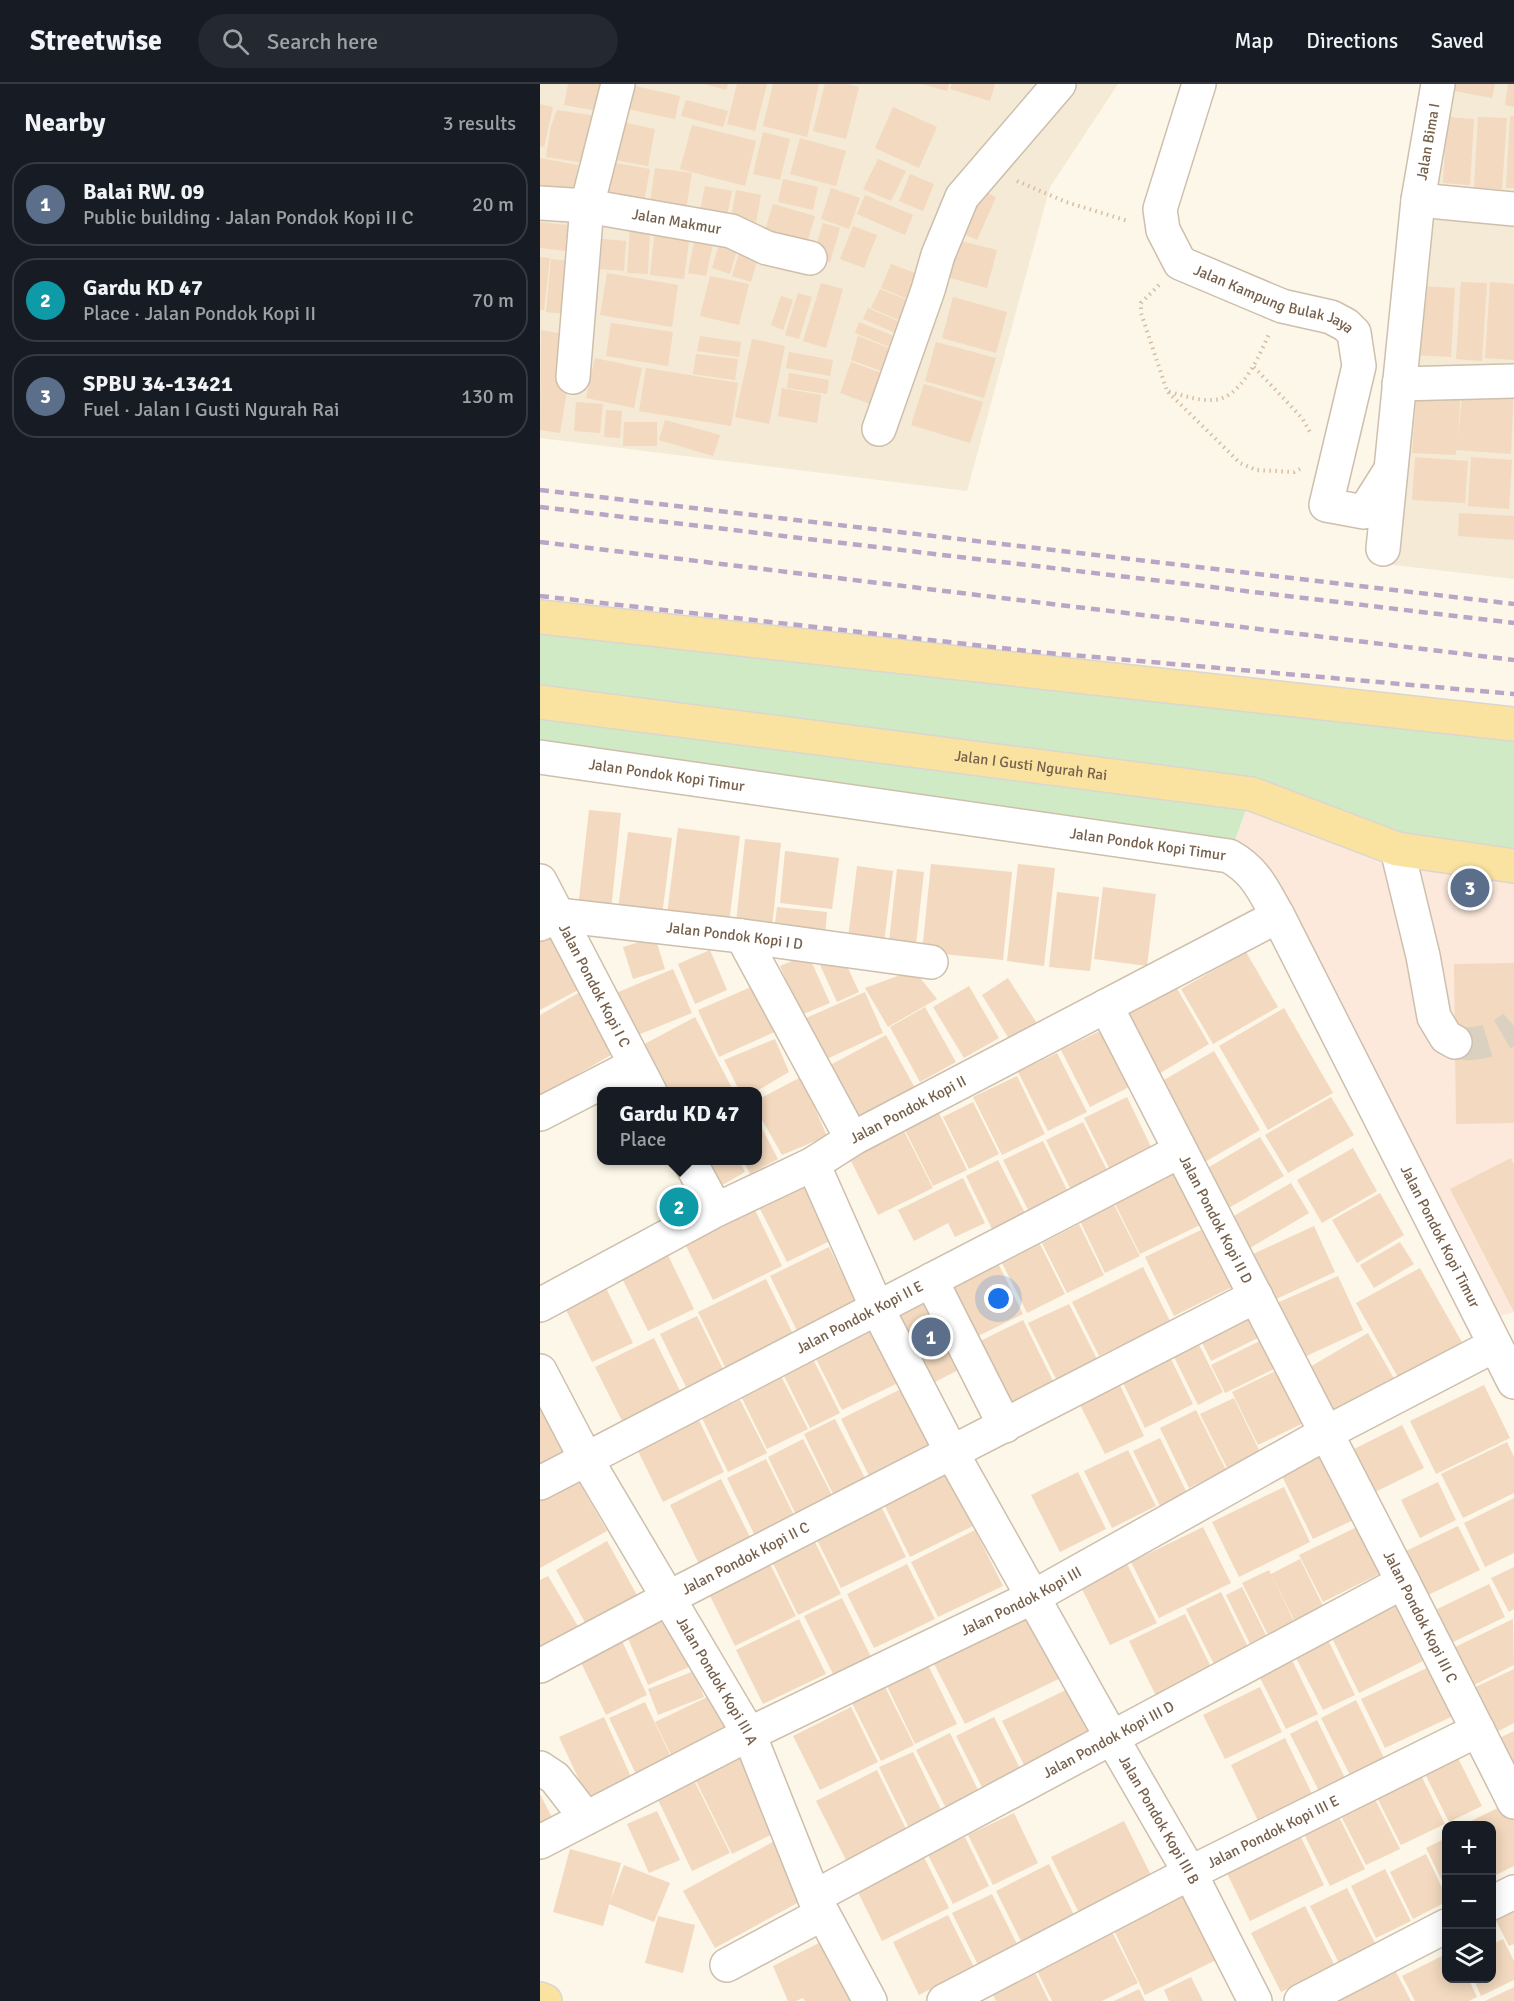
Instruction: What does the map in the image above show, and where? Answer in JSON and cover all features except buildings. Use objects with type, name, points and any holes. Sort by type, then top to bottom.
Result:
[{"type":"main road","points":[[540,617],[1514,724]]},
{"type":"main road","name":"Jalan I Gusti Ngurah Rai","points":[[540,702],[1252,794],[1397,849],[1514,866]]},
{"type":"main road","points":[[540,1999],[545,2001]]},
{"type":"street","points":[[573,377],[587,206],[618,84]]},
{"type":"street","points":[[879,429],[938,255],[962,197],[1059,84]]},
{"type":"street","points":[[1180,263],[1163,230],[1160,209],[1199,84]]},
{"type":"street","name":"Jalan Bima I","points":[[1383,549],[1418,200],[1438,84]]},
{"type":"street","points":[[1418,200],[1514,209]]},
{"type":"street","name":"Jalan Makmur","points":[[540,203],[587,206],[731,231],[766,248],[810,258]]},
{"type":"street","name":"Jalan Kampung Bulak Jaya","points":[[1180,263],[1282,306],[1331,317],[1346,325],[1354,333],[1359,366],[1326,505],[1364,512],[1390,471]]},
{"type":"street","points":[[1399,384],[1514,381]]},
{"type":"street","name":"Jalan Pondok Kopi Timur","points":[[540,758],[1229,856],[1245,865],[1258,881],[1278,916],[1514,1382]]},
{"type":"street","points":[[1397,849],[1423,956],[1434,1017],[1446,1037],[1455,1042]]},
{"type":"street","name":"Jalan Pondok Kopi I C","points":[[540,881],[549,920],[643,1078]]},
{"type":"street","name":"Jalan Pondok Kopi II","points":[[540,1305],[716,1210],[813,1164],[852,1139],[1278,916]]},
{"type":"street","name":"Jalan Pondok Kopi I D","points":[[549,920],[742,936],[932,962]]},
{"type":"street","points":[[742,936],[852,1139]]},
{"type":"street","name":"Jalan Pondok Kopi II D","points":[[1106,1006],[1326,1433]]},
{"type":"street","points":[[617,1087],[643,1078]]},
{"type":"street","points":[[540,1114],[597,1094]]},
{"type":"street","name":"Jalan Pondok Kopi II E","points":[[540,1483],[1180,1151]]},
{"type":"street","points":[[813,1164],[877,1308],[952,1453]]},
{"type":"street","points":[[691,1165],[716,1210]]},
{"type":"street","points":[[931,1280],[1005,1425]]},
{"type":"street","name":"Jalan Pondok Kopi II C","points":[[540,1666],[1256,1296]]},
{"type":"street","name":"Jalan Pondok Kopi III","points":[[540,1842],[749,1734],[1033,1597],[1326,1433],[1495,1345]]},
{"type":"street","name":"Jalan Pondok Kopi III A","points":[[540,1371],[586,1459],[749,1734],[818,1906],[870,2001]]},
{"type":"street","name":"Jalan Pondok Kopi III C","points":[[1326,1433],[1514,1802]]},
{"type":"street","name":"Jalan Pondok Kopi III B","points":[[952,1453],[1190,1873],[1255,2001]]},
{"type":"street","name":"Jalan Pondok Kopi III D","points":[[727,1965],[818,1906],[1112,1738],[1403,1582]]},
{"type":"street","name":"Jalan Pondok Kopi III E","points":[[944,2001],[1190,1873],[1478,1730]]},
{"type":"street","points":[[540,1768],[555,1778],[586,1818]]},
{"type":"street","points":[[1496,1901],[1514,1892]]},
{"type":"street","points":[[1301,2001],[1442,1928]]},
{"type":"path","points":[[1008,177],[1066,202],[1163,230]]},
{"type":"path","points":[[1180,263],[1141,303],[1141,313],[1167,391],[1240,463],[1256,470],[1294,472],[1302,468]]},
{"type":"path","points":[[1167,391],[1201,400],[1228,397],[1254,367],[1282,306]]},
{"type":"path","points":[[1254,367],[1302,418],[1310,433]]},
{"type":"shaded area","points":[[540,84],[1118,84],[1050,187],[967,491],[540,438]]},
{"type":"shaded area","points":[[1426,84],[1514,84],[1514,579],[1377,563]]},
{"type":"shaded area","points":[[1252,794],[1514,866],[1514,1312],[1483,1321],[1229,856]]},
{"type":"green space","points":[[540,634],[964,663],[1514,724],[1514,866],[1252,794],[1229,856],[540,757]]},
{"type":"tunnel","points":[[1455,1042],[1479,1043],[1501,1035],[1514,1026]]},
{"type":"railway","points":[[540,490],[1514,604]]},
{"type":"railway","points":[[540,507],[1514,623]]},
{"type":"railway","points":[[540,542],[1514,660]]},
{"type":"railway","points":[[540,596],[1037,652],[1514,694]]},
{"type":"place","name":"SPBU 34-13421","points":[[1470,888]]},
{"type":"place","name":"Gardu KD 47","points":[[679,1207]]},
{"type":"place","name":"Balai RW. 09","points":[[931,1337]]}]
